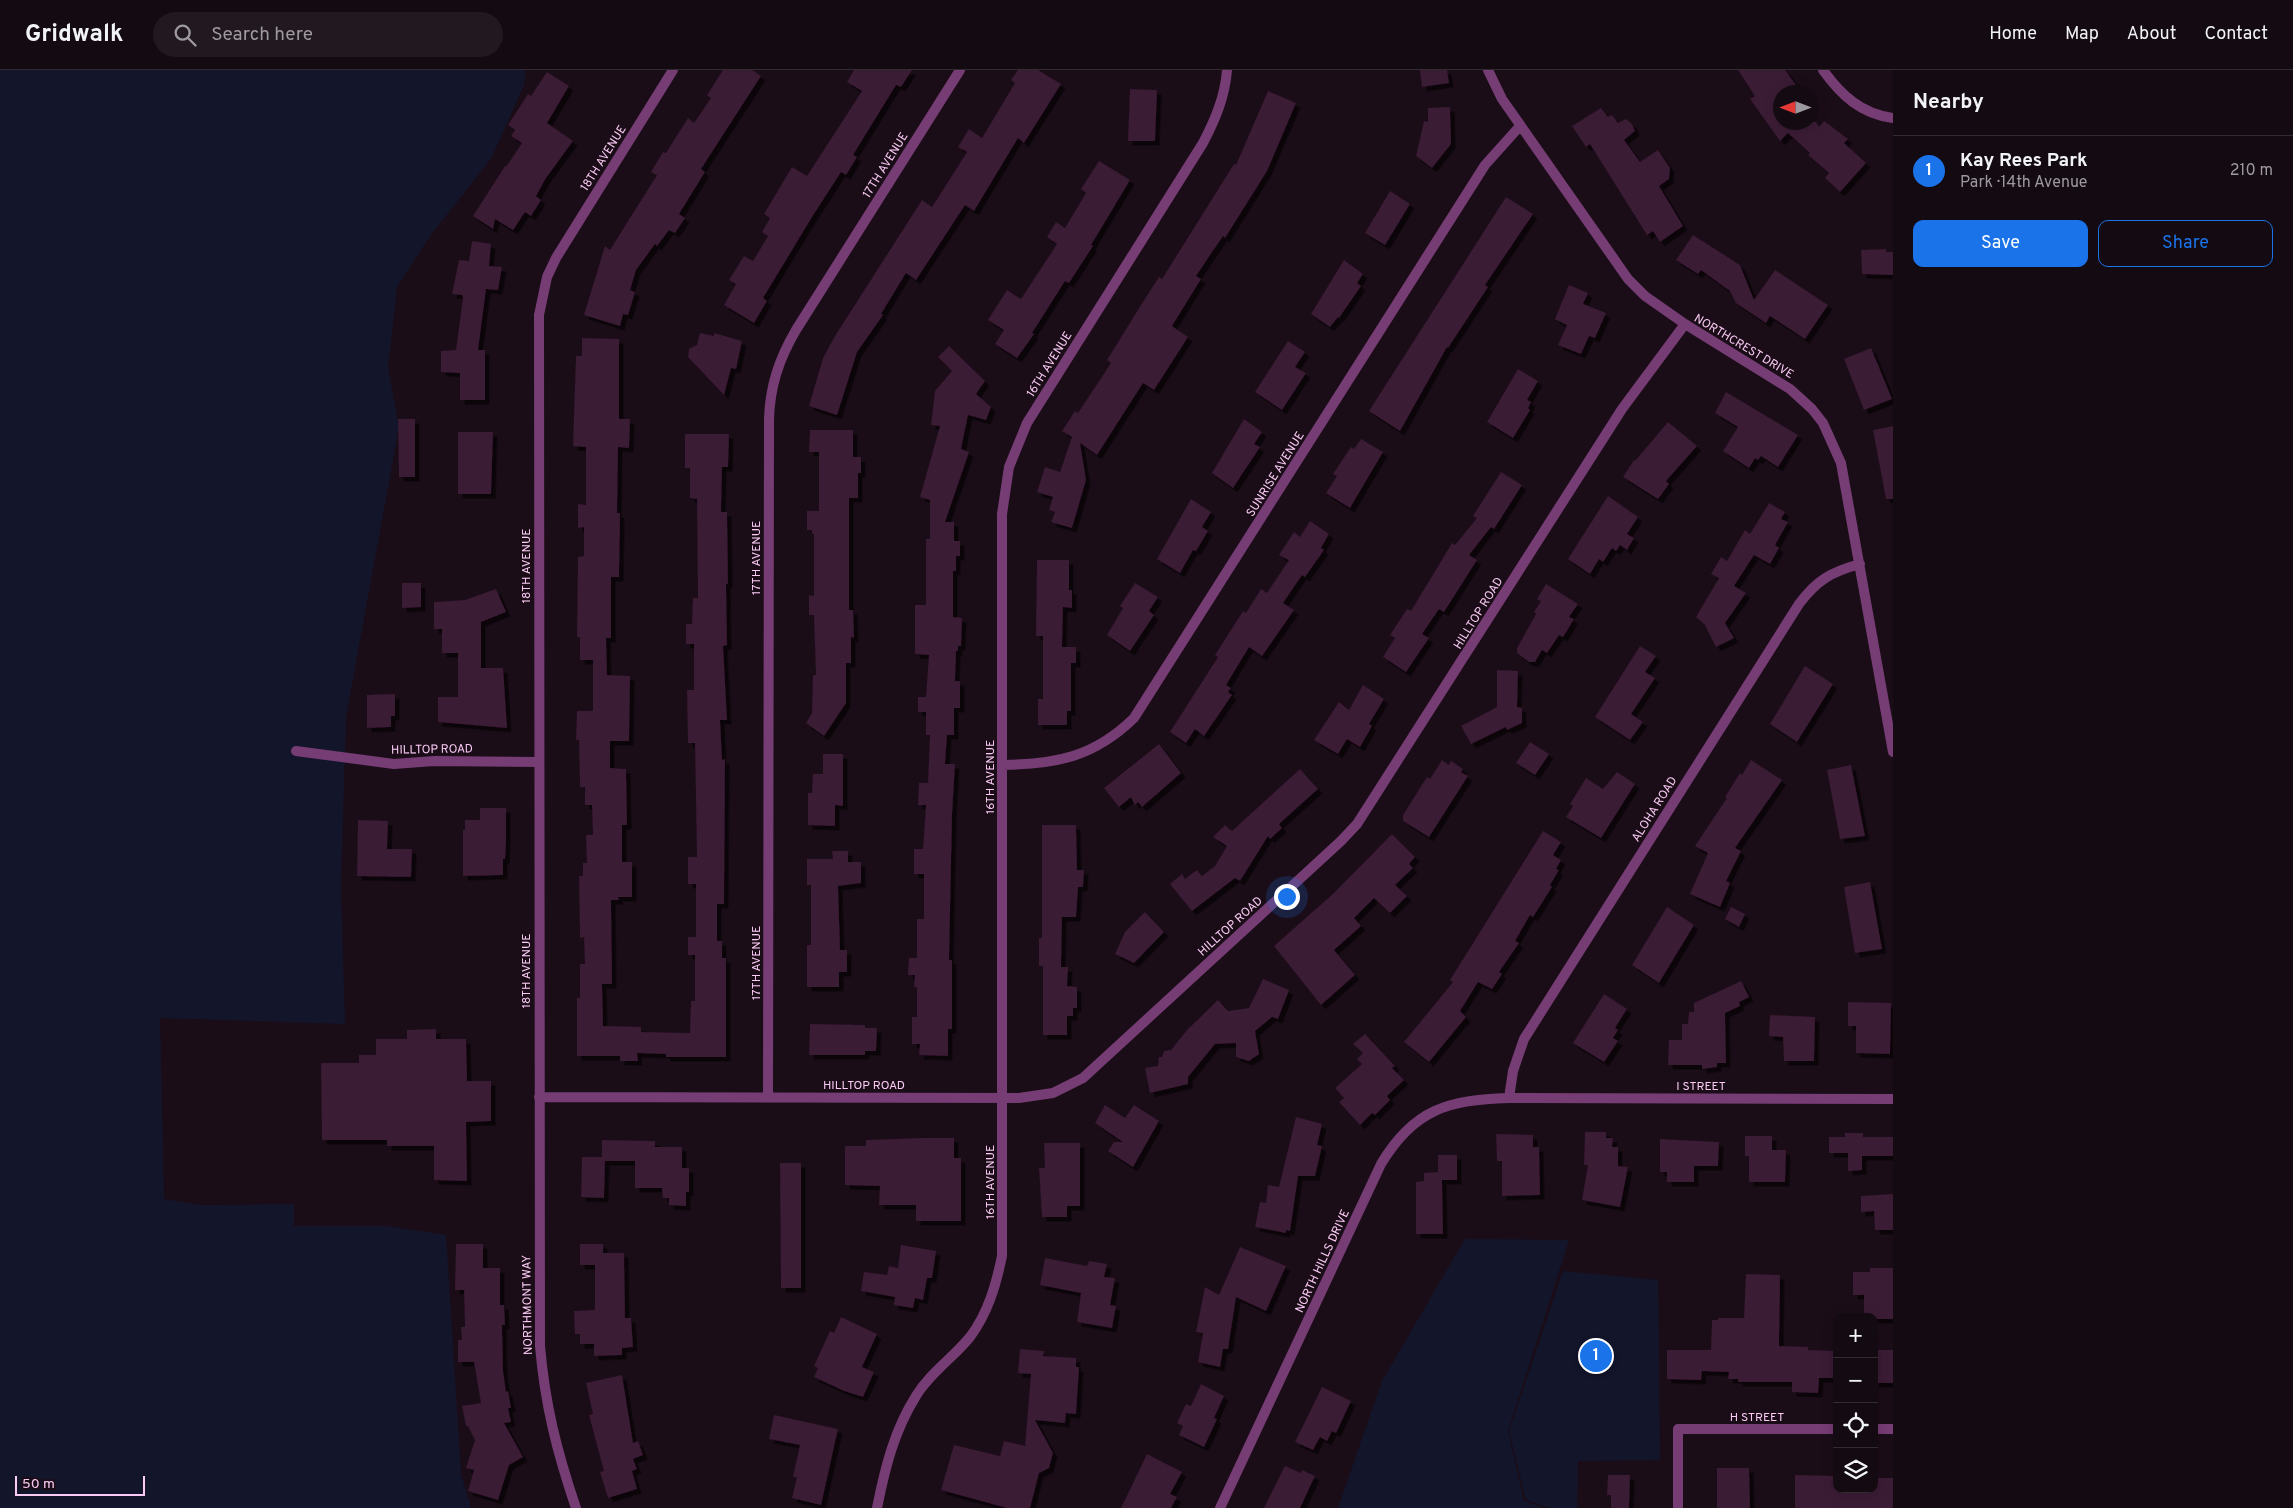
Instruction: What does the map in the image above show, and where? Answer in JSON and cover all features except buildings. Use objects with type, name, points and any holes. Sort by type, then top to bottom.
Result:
[{"type":"street","name":"18TH AVENUE","points":[[538,1097],[539,333],[542,295],[547,277],[566,240],[673,70]]},
{"type":"street","name":"17TH AVENUE","points":[[768,1098],[769,418],[772,387],[781,359],[796,330],[960,70]]},
{"type":"street","name":"16TH AVENUE","points":[[877,1508],[890,1450],[906,1412],[933,1374],[970,1337],[990,1302],[998,1278],[1002,1256],[1002,514],[1009,467],[1027,423],[1203,143],[1216,116],[1226,84],[1227,70]]},
{"type":"street","name":"NORTHCREST DRIVE","points":[[1488,70],[1502,99],[1520,126],[1628,279],[1645,296],[1685,324],[1790,389],[1812,409],[1823,423],[1841,463],[1893,752]]},
{"type":"street","points":[[1823,70],[1849,100],[1865,110],[1893,118]]},
{"type":"street","name":"SUNRISE AVENUE","points":[[1003,765],[1047,763],[1081,754],[1110,739],[1134,718],[1485,165],[1520,126]]},
{"type":"street","name":"HILLTOP ROAD","points":[[538,1097],[1037,1097],[1053,1093],[1083,1078],[1358,824],[1622,409],[1685,324]]},
{"type":"street","name":"ALOHA ROAD","points":[[1509,1098],[1513,1071],[1524,1039],[1798,604],[1821,579],[1837,570],[1860,564]]},
{"type":"street","name":"HILLTOP ROAD","points":[[296,751],[394,764],[434,761],[539,762]]},
{"type":"street","name":"NORTHMONT WAY","points":[[538,1097],[540,1346],[547,1410],[576,1508]]},
{"type":"street","name":"I STREET","points":[[1509,1098],[1893,1099]]},
{"type":"street","name":"NORTH HILLS DRIVE","points":[[1220,1508],[1373,1181],[1391,1148],[1417,1121],[1434,1111],[1454,1103],[1509,1098]]},
{"type":"street","name":"H STREET","points":[[1678,1508],[1678,1429],[1833,1429]]},
{"type":"street","points":[[1878,1429],[1893,1429]]},
{"type":"shaded area","points":[[0,70],[526,70],[524,85],[491,159],[430,236],[397,287],[388,368],[399,427],[346,717],[341,886],[345,1024],[160,1018],[164,1199],[199,1205],[294,1204],[294,1226],[387,1226],[446,1235],[461,1474],[471,1508],[0,1508]]},
{"type":"shaded area","points":[[1465,1239],[1569,1240],[1508,1431],[1524,1501],[1545,1508],[1338,1508],[1382,1381]]},
{"type":"shaded area","points":[[1563,1271],[1658,1280],[1660,1460],[1578,1461],[1577,1508],[1549,1508],[1526,1500],[1509,1431]]},
{"type":"place","name":"Kay Rees Park","points":[[1596,1356]]}]
